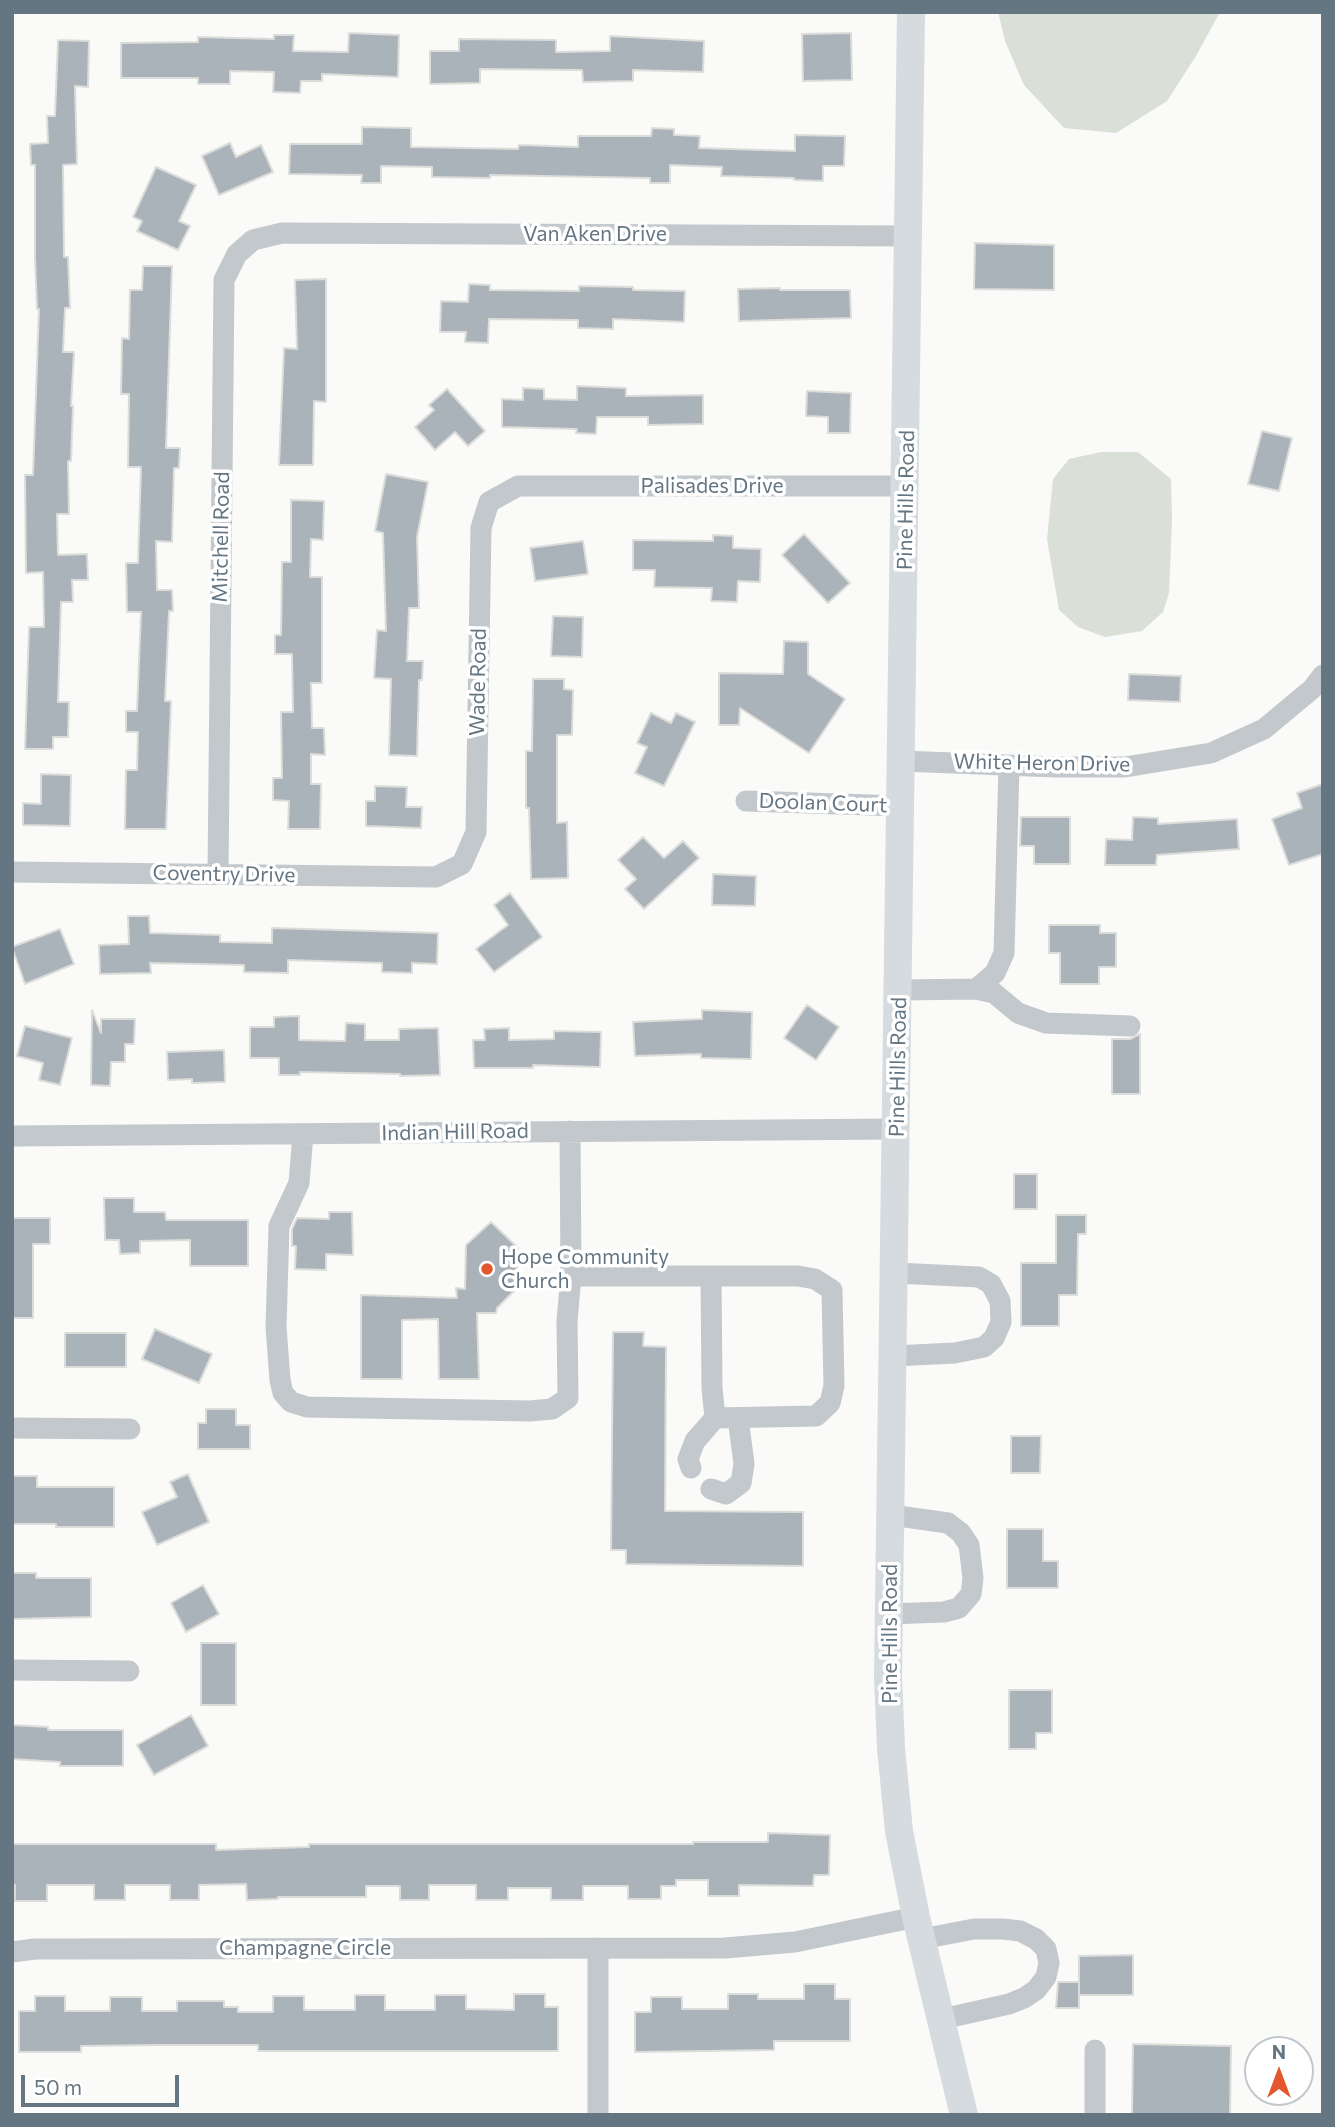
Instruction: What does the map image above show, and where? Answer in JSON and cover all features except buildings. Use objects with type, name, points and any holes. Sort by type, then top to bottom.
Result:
[{"type":"main road","name":"Pine Hills Road","points":[[911,12],[888,1677],[899,1830],[919,1928],[964,2115]]},
{"type":"street","name":"Van Aken Drive","points":[[282,233],[908,236]]},
{"type":"street","name":"Mitchell Road","points":[[218,874],[223,280],[237,254],[253,240],[282,233]]},
{"type":"street","name":"Palisades Drive","points":[[518,486],[906,486]]},
{"type":"street","name":"Wade Road","points":[[436,877],[462,864],[476,832],[481,528],[489,502],[518,486]]},
{"type":"street","name":"White Heron Drive","points":[[901,761],[1125,767],[1211,753],[1264,729],[1312,689],[1323,675]]},
{"type":"street","points":[[976,989],[995,973],[1004,953],[1009,765]]},
{"type":"street","name":"Doolan Court","points":[[746,801],[901,806]]},
{"type":"street","name":"Coventry Drive","points":[[12,872],[436,877]]},
{"type":"street","points":[[899,990],[976,989],[994,993],[1018,1013],[1046,1023],[1130,1026]]},
{"type":"street","name":"Indian Hill Road","points":[[12,1136],[897,1129]]},
{"type":"street","points":[[303,1134],[299,1183],[279,1226],[276,1327],[283,1393],[291,1402],[307,1407],[530,1411],[552,1409],[568,1398],[566,1321],[571,1276],[570,1131]]},
{"type":"street","points":[[893,1356],[955,1353],[984,1347],[994,1338],[1001,1322],[1000,1301],[991,1284],[979,1277],[895,1273]]},
{"type":"street","points":[[571,1276],[799,1276],[815,1279],[832,1290],[834,1385],[830,1403],[816,1416],[715,1418]]},
{"type":"street","points":[[691,1468],[688,1459],[695,1441],[715,1418],[712,1388],[711,1276]]},
{"type":"street","points":[[711,1489],[726,1494],[741,1483],[744,1464],[738,1418]]},
{"type":"street","points":[[12,1428],[130,1429]]},
{"type":"street","points":[[889,1614],[944,1612],[959,1608],[971,1594],[973,1578],[969,1545],[961,1533],[948,1522],[891,1515]]},
{"type":"street","points":[[12,1670],[129,1671]]},
{"type":"street","name":"Champagne Circle","points":[[12,1952],[36,1949],[725,1948],[919,1928],[1020,1931],[1036,1938],[1046,1949],[1049,1963],[1046,1977],[1036,1990],[1009,2004],[942,2020]]},
{"type":"street","points":[[598,1948],[598,2115]]},
{"type":"street","points":[[1094,2050],[1095,2115]]},
{"type":"shaded area","points":[[998,12],[1220,12],[1167,101],[1116,133],[1064,128],[1024,85],[1005,41]]},
{"type":"shaded area","points":[[1101,452],[1138,452],[1171,479],[1172,519],[1169,593],[1163,612],[1142,631],[1105,637],[1078,627],[1059,610],[1047,539],[1053,479],[1069,459]]},
{"type":"place","name":"Hope Community Church","points":[[487,1269]]}]
